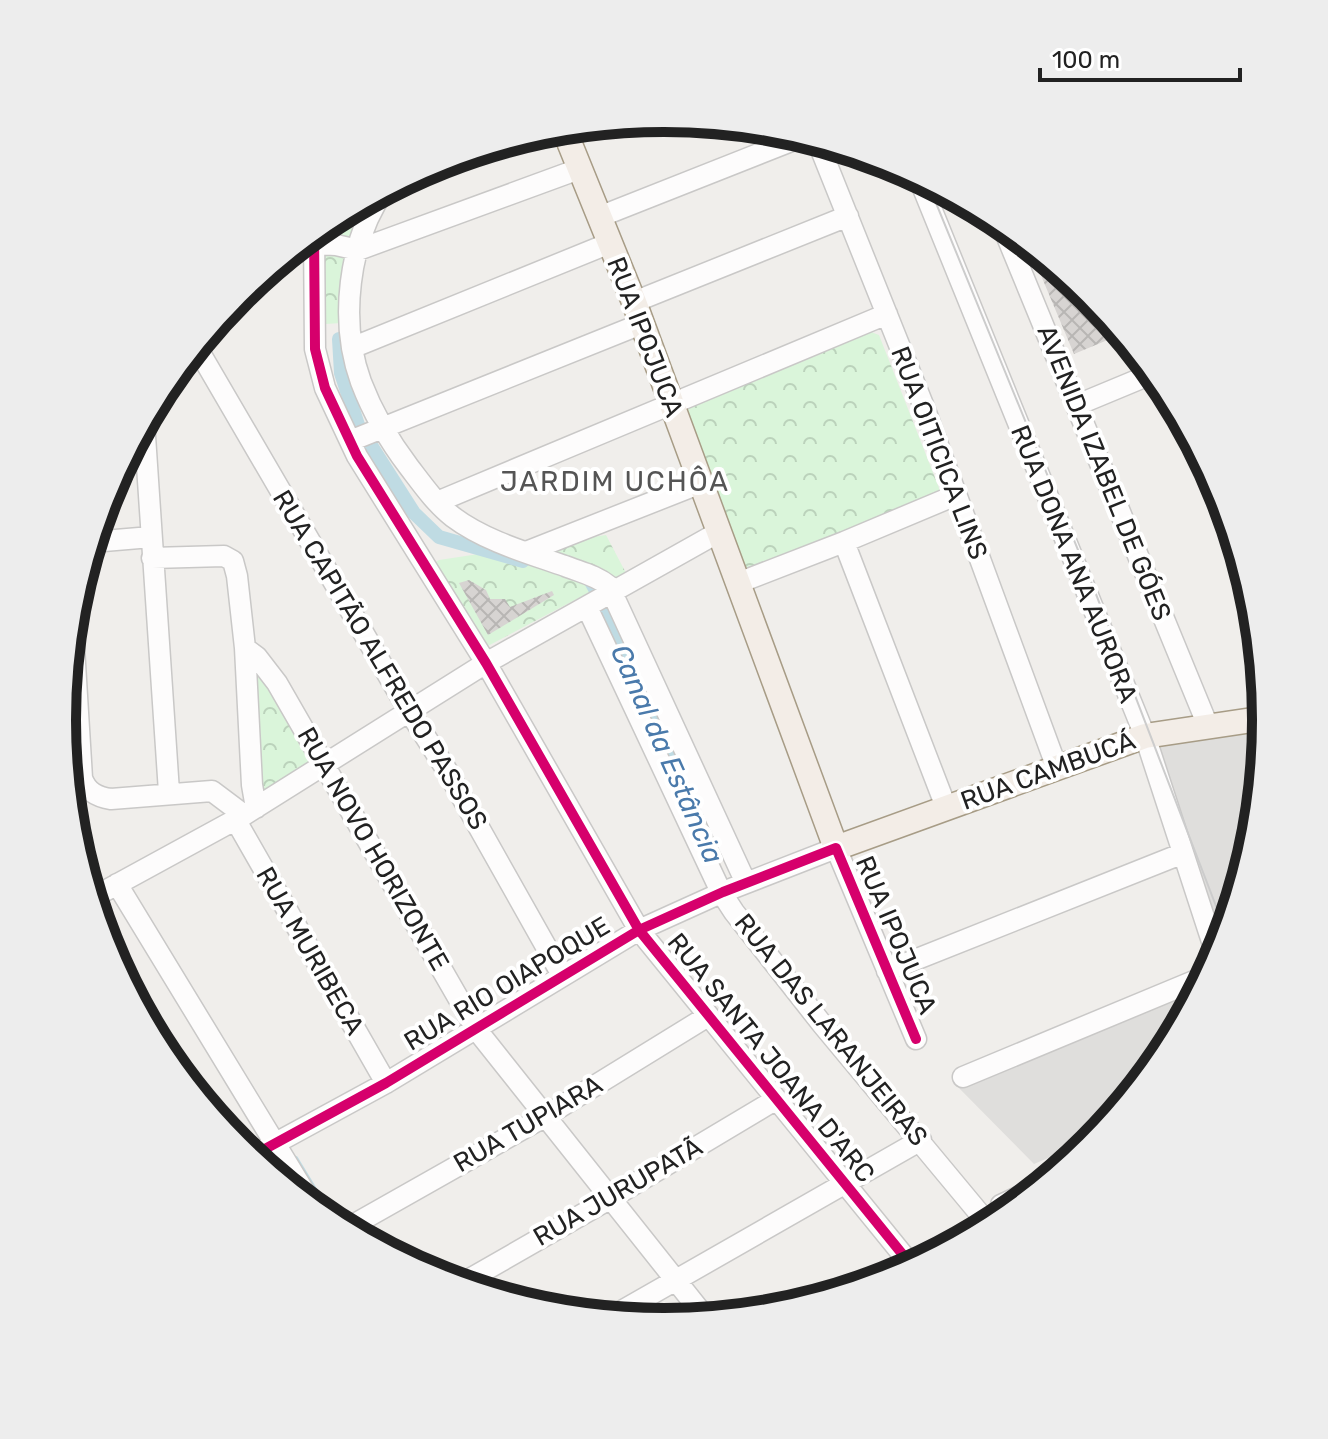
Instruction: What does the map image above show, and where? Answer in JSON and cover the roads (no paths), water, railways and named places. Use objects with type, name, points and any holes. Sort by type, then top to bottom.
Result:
[{"type":"main road","name":"RUA IPOJUCA","points":[[570,140],[638,313],[836,848]]},
{"type":"main road","name":"RUA CAMBUCÁ","points":[[836,848],[1145,736],[1252,720]]},
{"type":"street","points":[[599,217],[784,144]]},
{"type":"street","name":"RUA OITICICA LINS","points":[[823,154],[887,314],[1057,768]]},
{"type":"street","points":[[323,241],[358,250],[579,169]]},
{"type":"street","name":"RUA DONA ANA AURORA","points":[[925,192],[1145,736],[1210,937]]},
{"type":"street","points":[[374,208],[351,274],[349,300],[361,381],[382,426],[437,502],[454,518],[526,552],[602,580],[600,600]]},
{"type":"street","points":[[351,440],[848,216]]},
{"type":"street","points":[[315,338],[353,340],[610,243]]},
{"type":"street","name":"AVENIDA IZABEL DE GÓES","points":[[1010,245],[1208,726]]},
{"type":"street","name":"RUA SANTA JOANA D'ARC","points":[[314,247],[315,338],[325,388],[374,485],[486,663],[639,930],[904,1256]]},
{"type":"street","points":[[437,502],[887,314]]},
{"type":"street","name":"RUA CAPITÃO ALFREDO PASSOS","points":[[202,357],[446,769],[562,975]]},
{"type":"street","points":[[1077,405],[1142,378]]},
{"type":"street","points":[[145,443],[169,792]]},
{"type":"street","points":[[526,552],[701,483]]},
{"type":"street","points":[[738,583],[956,495]]},
{"type":"street","points":[[102,892],[245,814],[486,663],[719,532]]},
{"type":"street","points":[[844,542],[946,807]]},
{"type":"street","points":[[103,543],[224,556],[233,561],[245,648],[252,785],[245,814]]},
{"type":"street","name":"RUA DAS LARANJEIRAS","points":[[600,600],[733,888],[752,938],[981,1215]]},
{"type":"street","name":"RUA DAS LARANJEIRAS","points":[[600,600],[733,888]]},
{"type":"street","name":"RUA NOVO HORIZONTE","points":[[245,648],[272,675],[476,1029],[697,1306]]},
{"type":"street","points":[[77,692],[82,778],[87,789],[111,799],[212,791],[245,814]]},
{"type":"street","name":"RUA MURIBECA","points":[[245,814],[386,1083]]},
{"type":"street","name":"RUA RIO OIAPOQUE","points":[[263,1150],[386,1083],[639,930],[733,888],[836,848]]},
{"type":"street","name":"RUA IPOJUCA","points":[[836,848],[916,1039]]},
{"type":"street","points":[[887,971],[1181,854]]},
{"type":"street","points":[[117,884],[295,1177]]},
{"type":"street","points":[[963,1077],[1189,983]]},
{"type":"street","name":"RUA TUPIARA","points":[[359,1222],[544,1117],[708,1016]]},
{"type":"street","name":"RUA JURUPATÃ","points":[[475,1276],[775,1100]]},
{"type":"street","points":[[629,1306],[921,1140]]},
{"type":"waterway","name":"Canal da Estância","points":[[339,339],[341,373],[358,425],[414,513],[439,537],[523,561]]},
{"type":"waterway","name":"Canal da Estância","points":[[582,576],[589,578],[606,609],[682,786]]},
{"type":"waterway","points":[[296,1158],[318,1195]]},
{"type":"tram line","points":[[934,197],[1094,589],[1219,914]]},
{"type":"district","name":"JARDIM UCHÔA","points":[[615,481]]}]
